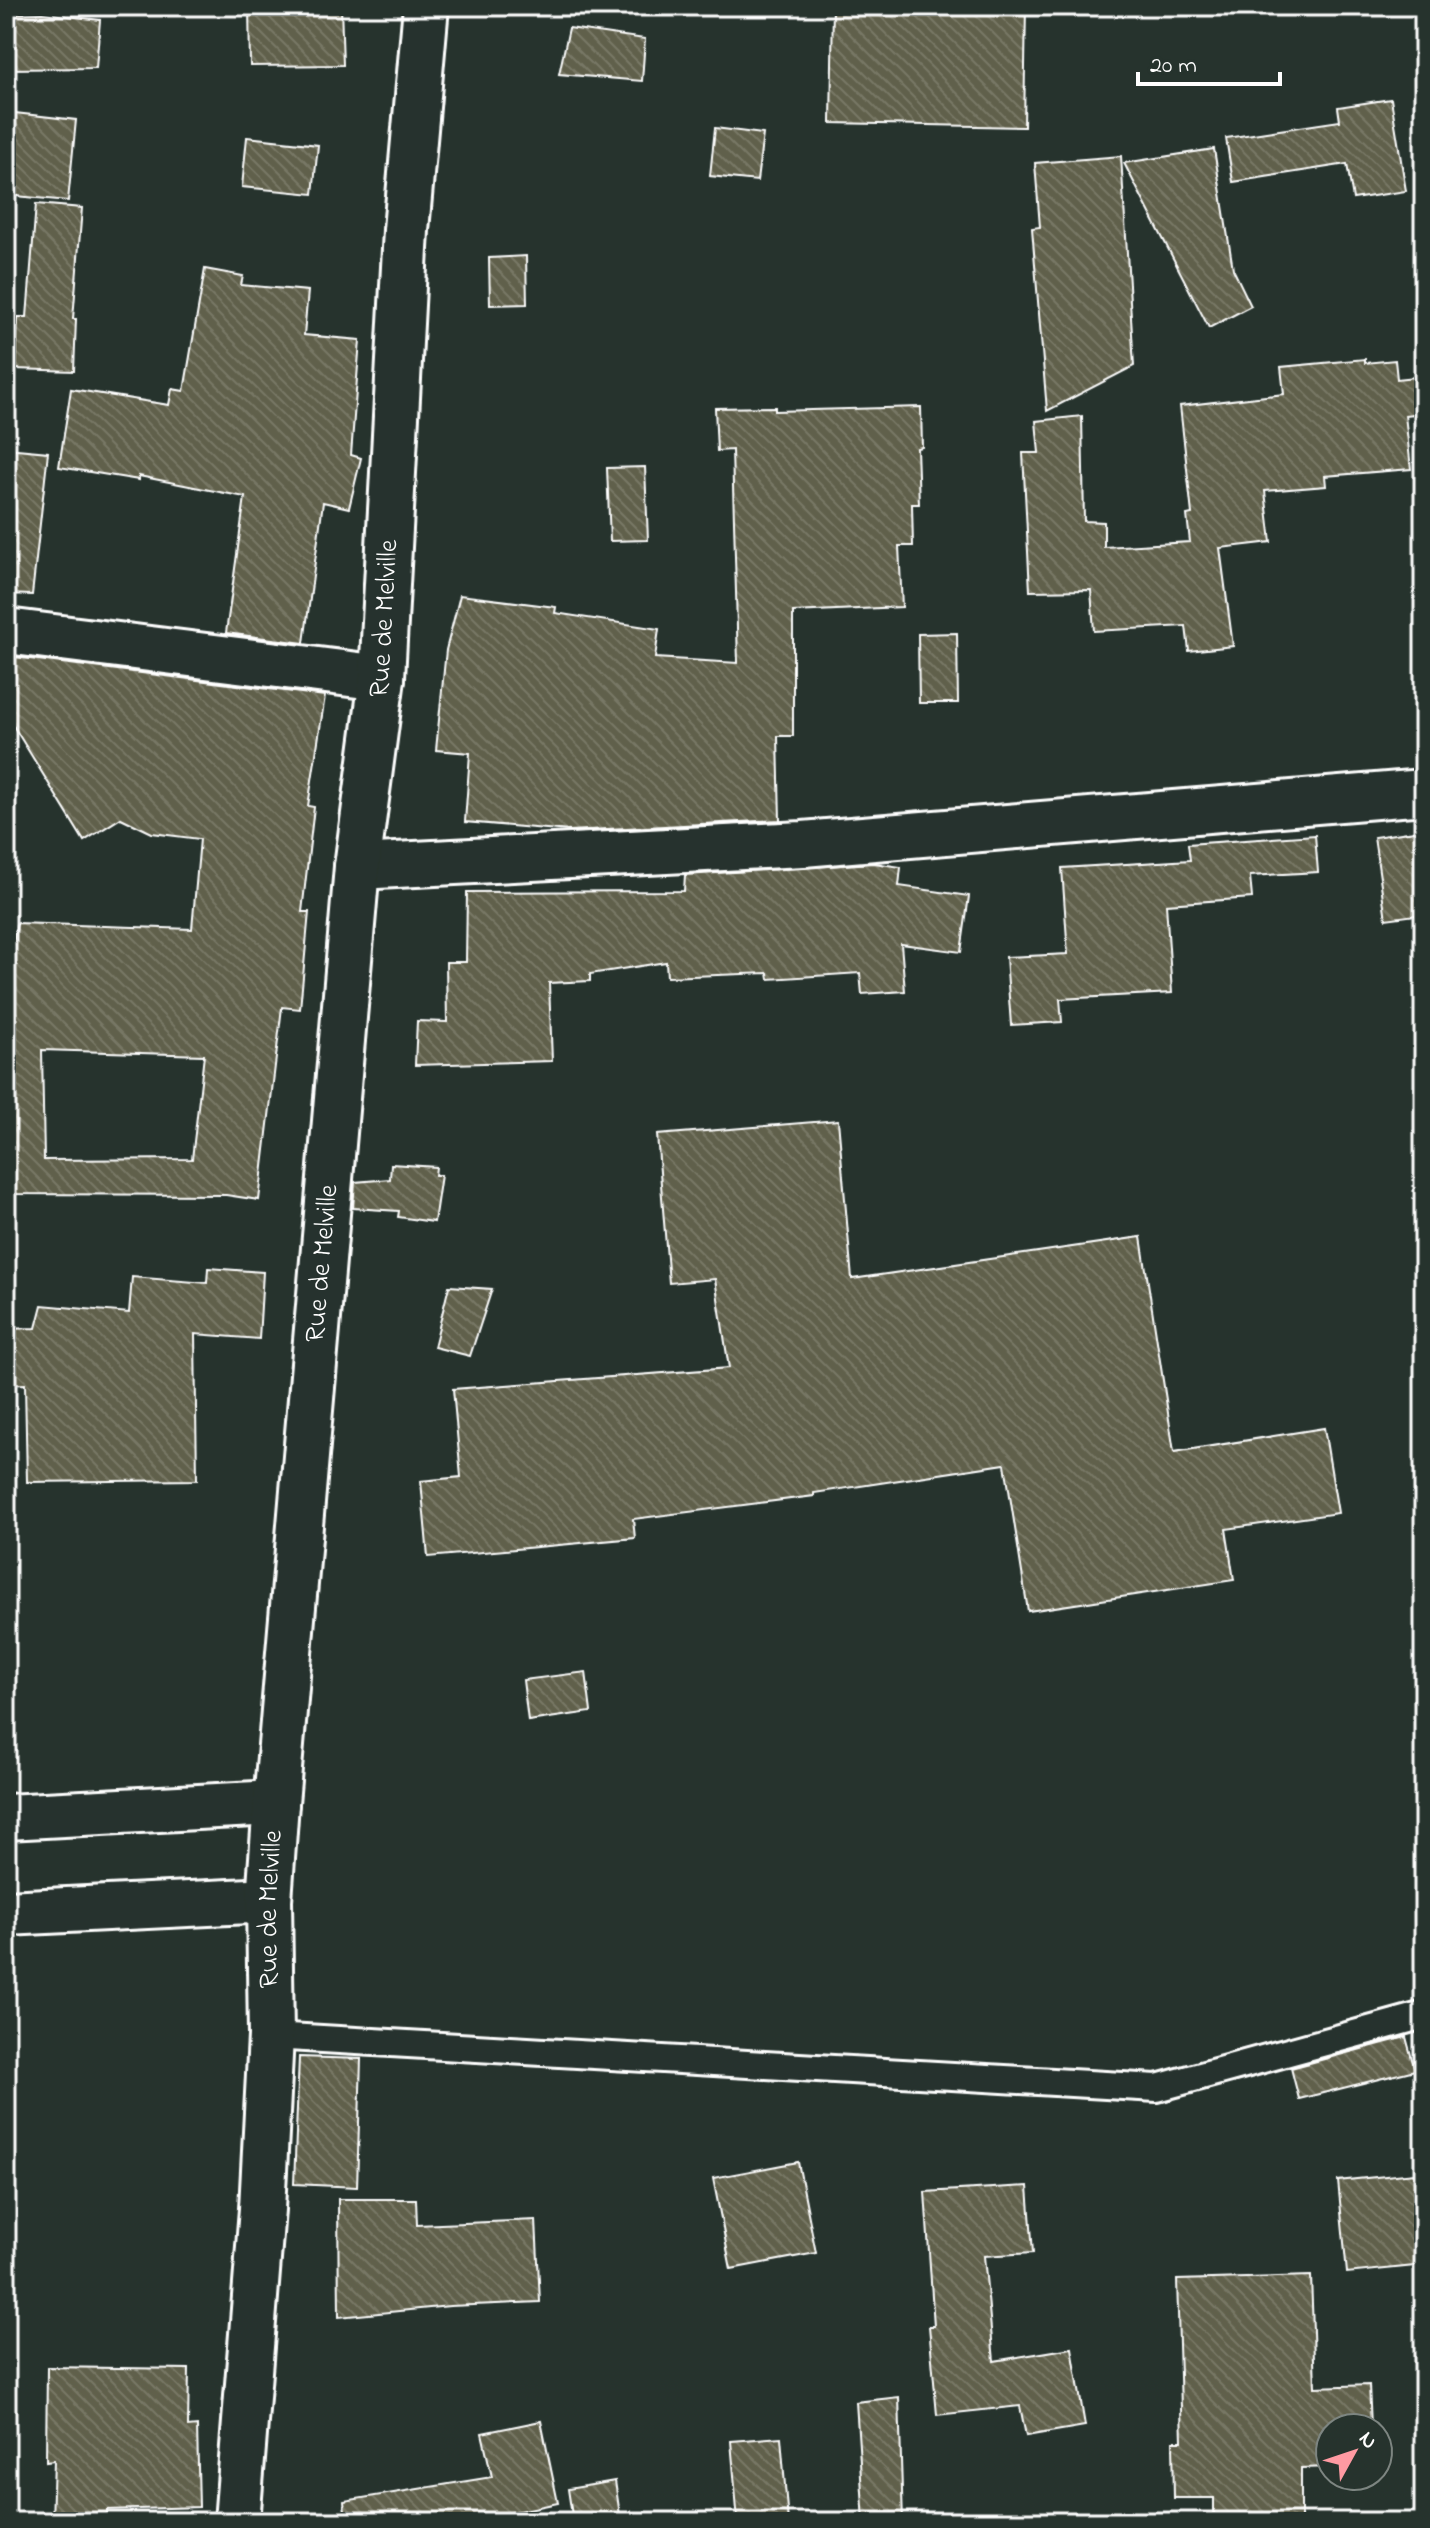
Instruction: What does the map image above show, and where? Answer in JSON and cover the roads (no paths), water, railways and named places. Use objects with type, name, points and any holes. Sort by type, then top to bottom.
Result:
[{"type":"main road","name":"Rue de Melville","points":[[237,2522],[262,2209],[271,2036],[269,1900],[276,1803],[357,867],[382,678],[406,230],[426,6]]},
{"type":"main road","points":[[6,631],[382,678]]},
{"type":"main road","points":[[357,867],[803,844],[1424,792]]},
{"type":"main road","points":[[6,1817],[276,1803]]},
{"type":"main road","points":[[6,1913],[269,1900]]},
{"type":"lane","points":[[271,2036],[1157,2088],[1424,2015]]}]
